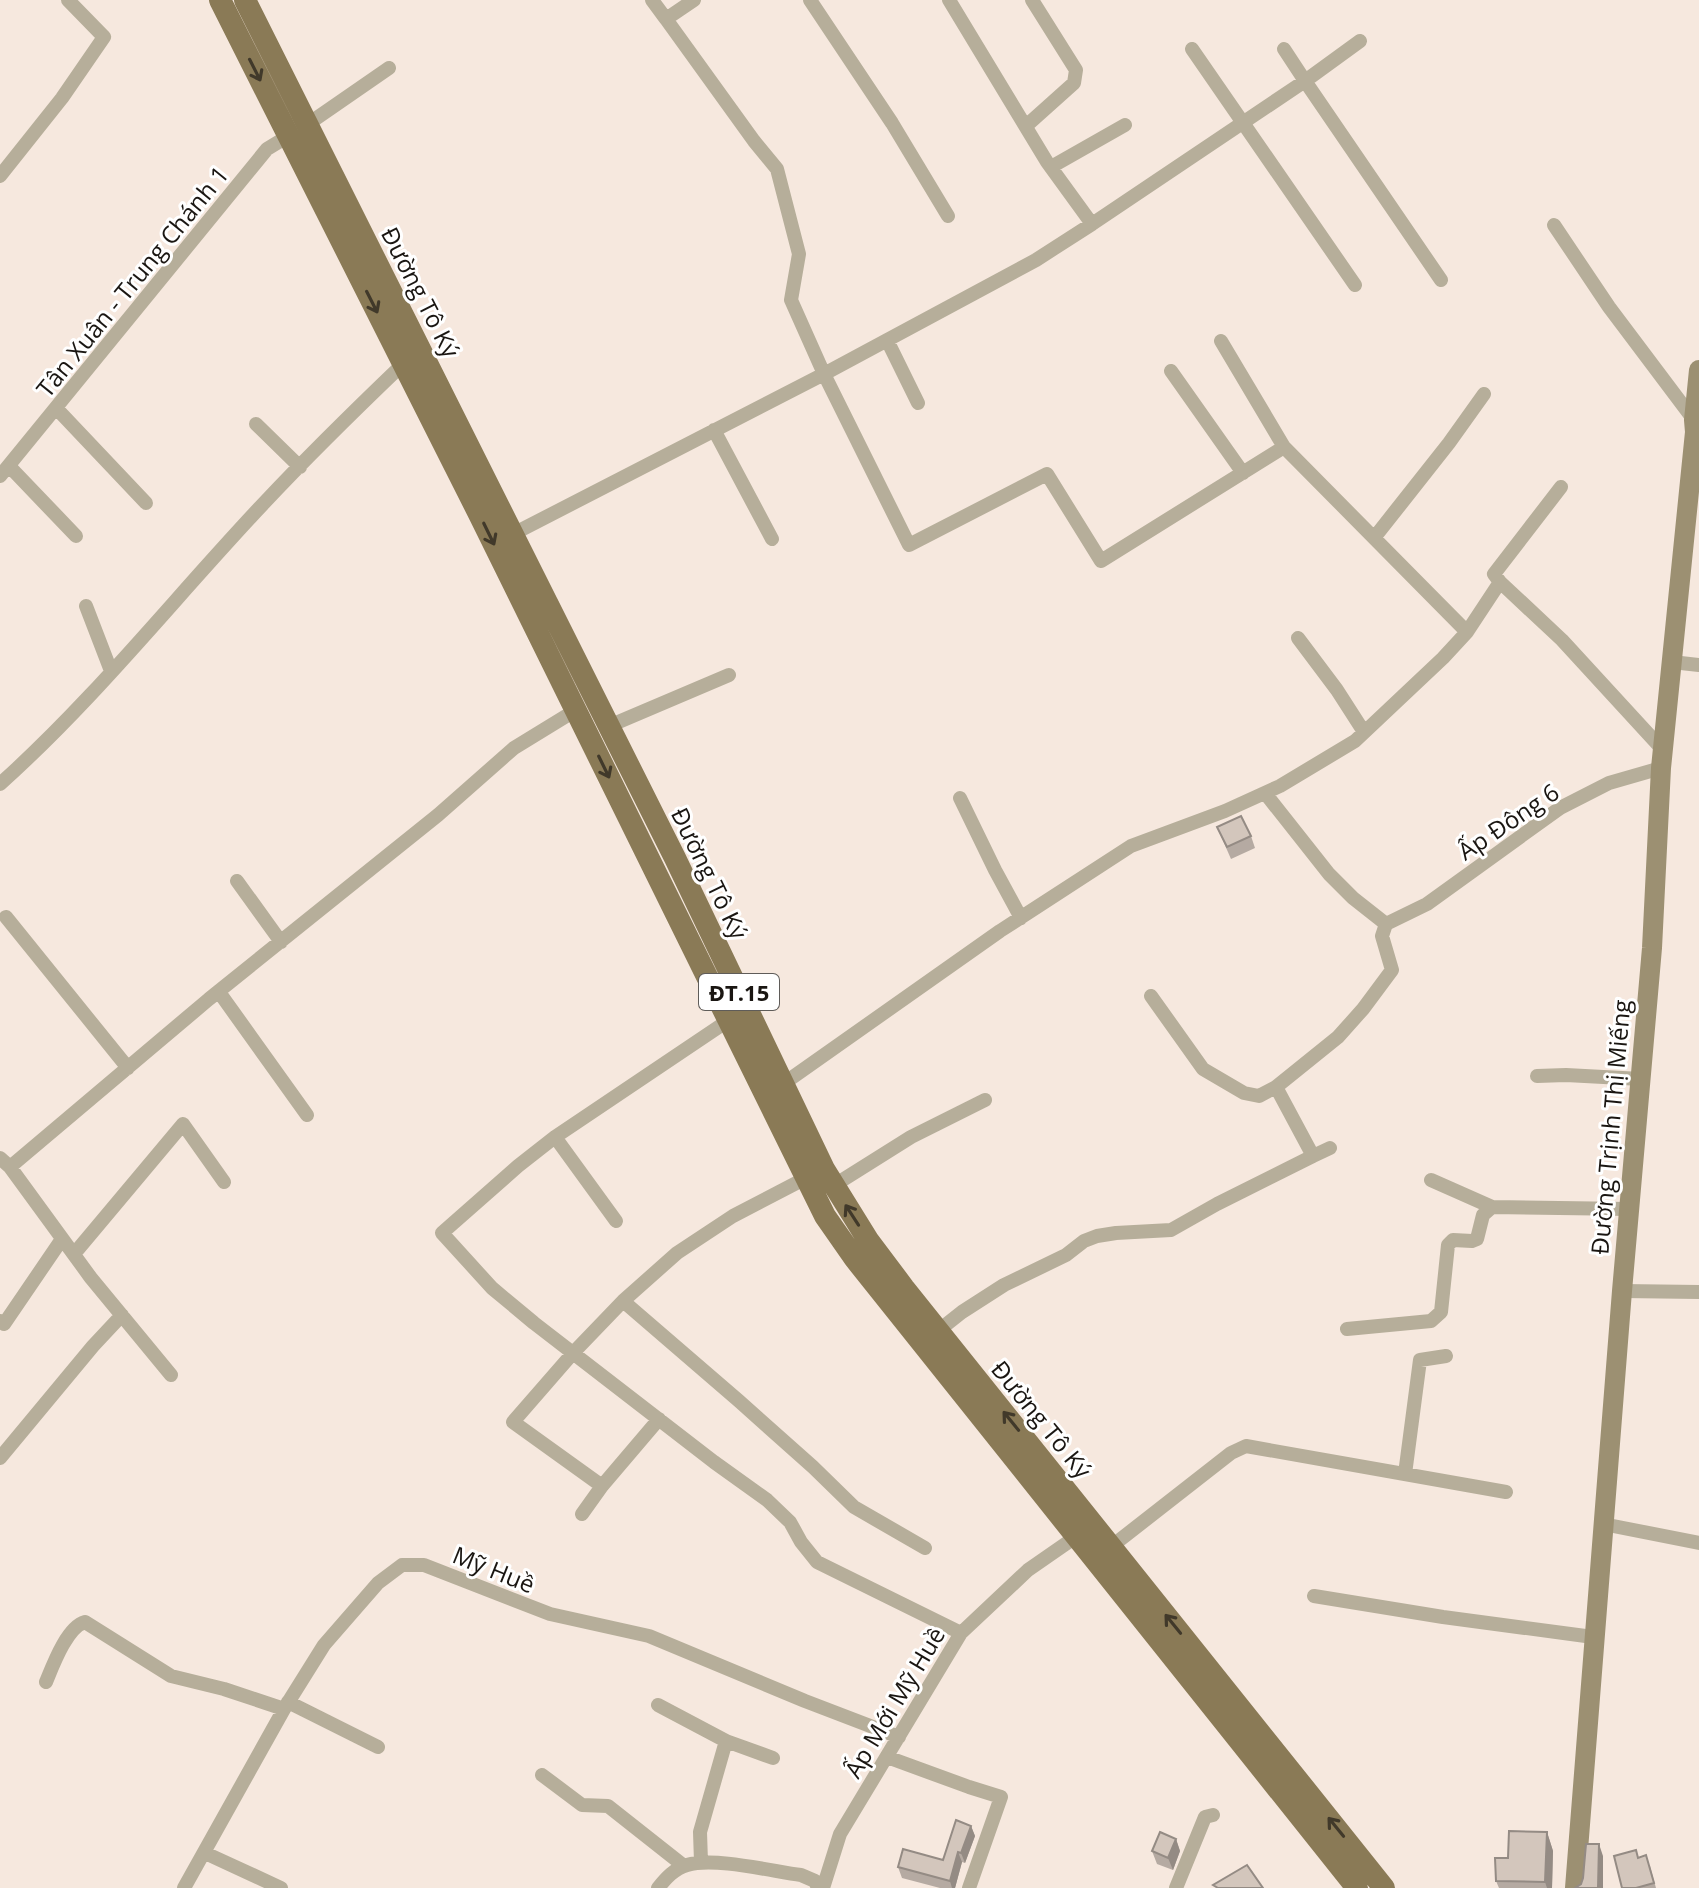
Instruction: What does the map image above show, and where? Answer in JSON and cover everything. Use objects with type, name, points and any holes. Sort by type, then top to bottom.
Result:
[{"type":"main road","name":"Đường Tô Ký","points":[[220,0],[576,710],[738,1014]]},
{"type":"main road","name":"Đường Tô Ký","points":[[245,0],[609,726],[774,1090],[806,1178],[825,1216],[855,1259],[1357,1888]]},
{"type":"main road","name":"Đường Trịnh Thị Miếng","points":[[1575,1888],[1593,1637],[1652,948],[1662,759],[1699,370]]},
{"type":"main road","name":"Đường Tô Ký","points":[[774,1090],[868,1240],[1384,1888]]},
{"type":"street","points":[[0,176],[62,98],[104,37],[68,0]]},
{"type":"street","points":[[652,0],[777,169],[799,254],[791,300],[909,545],[1047,474],[1101,561],[1284,447]]},
{"type":"street","points":[[666,19],[694,0]]},
{"type":"street","points":[[810,0],[892,123],[948,216]]},
{"type":"street","points":[[949,0],[1051,167],[1092,224]]},
{"type":"street","points":[[1026,126],[1074,83],[1076,70],[1032,0]]},
{"type":"street","points":[[513,534],[824,374],[1036,260],[1243,123],[1360,41]]},
{"type":"street","points":[[1192,49],[1355,285]]},
{"type":"street","points":[[1284,49],[1441,280]]},
{"type":"street","name":"Tân Xuân - Trung Chánh 1","points":[[4,471],[267,149],[389,68]]},
{"type":"street","points":[[1051,167],[1125,125]]},
{"type":"street","points":[[1554,225],[1609,307],[1694,420]]},
{"type":"street","points":[[887,340],[918,403]]},
{"type":"street","points":[[1221,341],[1284,447],[1467,632]]},
{"type":"street","points":[[0,784],[30,757],[167,612],[264,503],[403,364]]},
{"type":"street","points":[[1171,371],[1243,473]]},
{"type":"street","points":[[1374,538],[1484,394]]},
{"type":"street","points":[[57,409],[146,503]]},
{"type":"street","points":[[256,424],[300,467]]},
{"type":"street","points":[[714,430],[772,539]]},
{"type":"street","points":[[4,471],[76,536]]},
{"type":"street","points":[[1561,487],[1494,574],[1562,640],[1662,759]]},
{"type":"street","points":[[774,1090],[1021,918],[1131,846],[1225,811],[1280,786],[1355,741],[1467,632],[1500,582]]},
{"type":"street","points":[[86,606],[111,671]]},
{"type":"street","points":[[1298,638],[1364,732]]},
{"type":"street","points":[[1672,662],[1699,665]]},
{"type":"street","points":[[609,726],[729,675]]},
{"type":"street","points":[[171,1375],[5,1163],[128,1068],[438,815],[514,748],[576,710]]},
{"type":"street","name":"Ấp Đông 6","points":[[1386,924],[1427,904],[1560,808],[1662,759]]},
{"type":"street","points":[[1151,996],[1203,1069],[1244,1093],[1259,1096],[1276,1087],[1338,1037],[1392,970],[1382,936],[1386,924],[1329,874],[1265,793]]},
{"type":"street","points":[[960,798],[1021,918]]},
{"type":"street","points":[[237,881],[281,942]]},
{"type":"street","points":[[6,917],[128,1068]]},
{"type":"street","points":[[219,992],[307,1115]]},
{"type":"street","points":[[738,1014],[555,1137],[442,1233],[492,1288],[534,1323],[767,1500],[790,1522],[817,1562],[961,1633]]},
{"type":"street","points":[[1537,1076],[1641,1079]]},
{"type":"street","points":[[1276,1087],[1313,1156]]},
{"type":"street","points":[[833,1186],[911,1137],[985,1100]]},
{"type":"street","points":[[74,1254],[183,1124],[224,1182]]},
{"type":"street","points":[[555,1137],[616,1221]]},
{"type":"street","points":[[938,1331],[1004,1285],[1066,1255],[1084,1241],[1116,1233],[1171,1230],[1330,1148]]},
{"type":"street","points":[[602,1486],[513,1422],[623,1301],[677,1253],[733,1216],[806,1178]]},
{"type":"street","points":[[1431,1180],[1492,1207],[1629,1209]]},
{"type":"street","points":[[1347,1329],[1435,1319],[1441,1312],[1448,1245],[1453,1240],[1477,1239],[1483,1215],[1492,1207]]},
{"type":"street","points":[[1,1324],[62,1239]]},
{"type":"street","points":[[1622,1291],[1699,1292]]},
{"type":"street","points":[[623,1301],[750,1410],[854,1507],[925,1548]]},
{"type":"street","points":[[0,1458],[122,1315]]},
{"type":"street","points":[[1405,1474],[1420,1360],[1446,1356]]},
{"type":"street","points":[[582,1514],[659,1419]]},
{"type":"street","points":[[1112,1546],[1231,1453],[1246,1446],[1506,1492]]},
{"type":"street","points":[[1603,1524],[1699,1543]]},
{"type":"street","name":"Ấp Mới Mỹ Huề","points":[[820,1888],[840,1834],[961,1633],[1028,1570],[1077,1536]]},
{"type":"street","name":"Mỹ Huề","points":[[184,1888],[286,1705],[324,1645],[378,1583],[402,1565],[424,1565],[550,1614],[649,1636],[899,1737]]},
{"type":"street","points":[[1314,1596],[1593,1637]]},
{"type":"street","points":[[46,1682],[56,1657],[70,1635],[79,1624],[85,1622],[171,1676],[286,1705],[378,1747]]},
{"type":"street","points":[[658,1705],[726,1741],[773,1758]]},
{"type":"street","points":[[701,1862],[700,1832],[726,1741]]},
{"type":"street","points":[[887,1757],[1001,1797],[969,1888]]},
{"type":"street","points":[[542,1775],[582,1805],[608,1806],[684,1866]]},
{"type":"street","points":[[1176,1888],[1205,1817],[1213,1815]]},
{"type":"street","points":[[205,1853],[281,1888]]},
{"type":"street","points":[[658,1888],[667,1876],[684,1866],[701,1862],[801,1875],[815,1881],[820,1888]]},
{"type":"building","points":[[1241,816],[1251,836],[1227,847],[1217,827]]},
{"type":"building","points":[[956,1820],[971,1826],[961,1853],[958,1852],[950,1881],[898,1867],[903,1849],[943,1860]]},
{"type":"building","points":[[1509,1831],[1547,1832],[1545,1882],[1496,1881],[1495,1858],[1508,1858]]},
{"type":"building","points":[[1160,1832],[1176,1839],[1168,1858],[1152,1851]]},
{"type":"building","points":[[1586,1844],[1599,1844],[1598,1888],[1575,1888],[1583,1878]]},
{"type":"building","points":[[1636,1850],[1638,1858],[1646,1855],[1654,1883],[1622,1888],[1614,1856]]},
{"type":"building","points":[[1247,1865],[1263,1888],[1218,1888],[1213,1885]]}]
